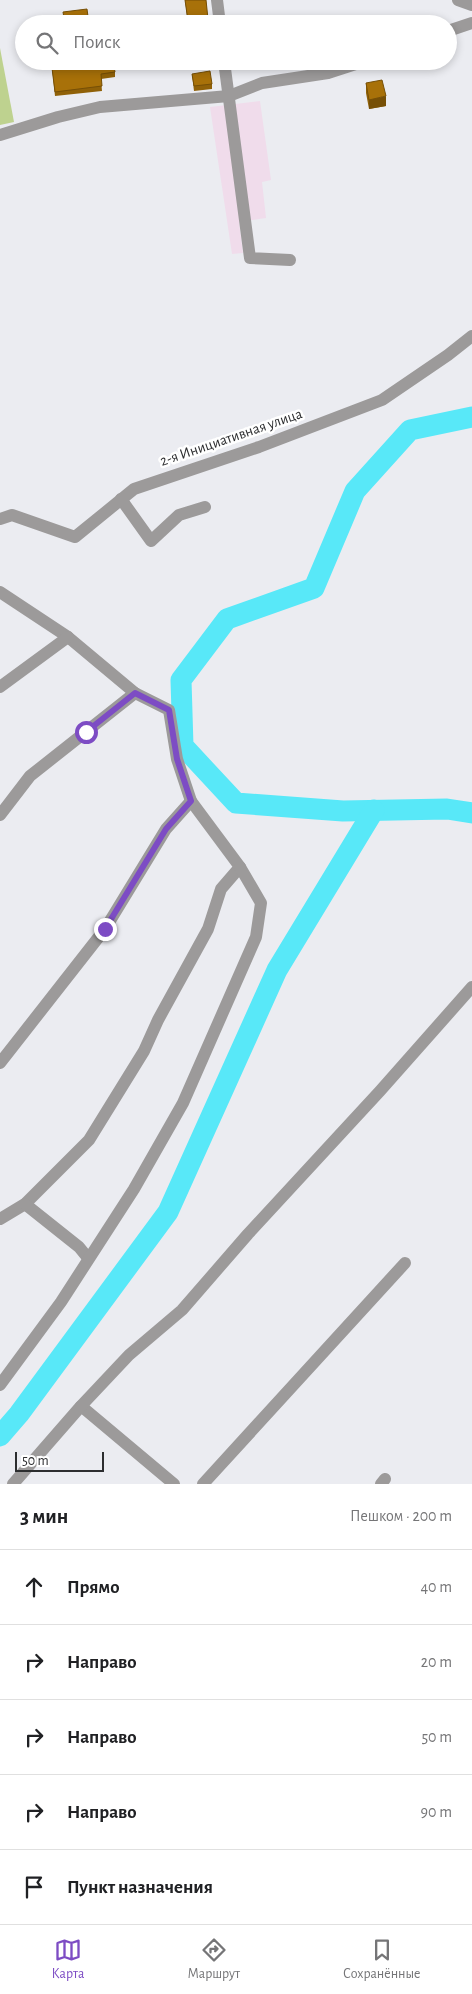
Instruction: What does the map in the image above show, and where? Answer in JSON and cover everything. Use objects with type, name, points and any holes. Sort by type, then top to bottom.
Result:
[{"type":"street","points":[[217,0],[219,15]]},
{"type":"street","points":[[458,0],[472,5]]},
{"type":"street","points":[[457,28],[472,23]]},
{"type":"street","points":[[225,70],[250,258],[290,260]]},
{"type":"street","points":[[0,135],[58,117],[100,107],[229,96],[262,83],[337,70]]},
{"type":"street","name":"2-я Инициативная улица","points":[[0,519],[12,515],[75,538],[134,489],[259,447],[382,400],[448,355],[472,336]]},
{"type":"street","points":[[121,499],[151,541],[179,515],[205,507]]},
{"type":"street","points":[[0,592],[68,637],[135,693],[169,710],[177,759],[191,801],[240,868],[261,903],[256,937],[183,1103],[134,1189],[61,1302],[0,1385]]},
{"type":"street","points":[[0,687],[68,637]]},
{"type":"street","points":[[0,815],[30,776],[135,693]]},
{"type":"street","points":[[0,1063],[105,929],[166,829],[191,801]]},
{"type":"street","points":[[0,1219],[25,1204],[89,1140],[144,1051],[158,1020],[208,929],[221,889],[240,868]]},
{"type":"street","points":[[14,1484],[129,1354],[182,1310],[472,987]]},
{"type":"street","points":[[25,1204],[79,1247],[88,1258]]},
{"type":"street","points":[[203,1484],[405,1264]]},
{"type":"street","points":[[81,1406],[174,1484]]},
{"type":"shaded area","points":[[260,101],[271,180],[262,182],[266,218],[239,222],[243,253],[232,254],[210,107]]},
{"type":"green space","points":[[0,48],[14,122],[0,125]]},
{"type":"building","points":[[185,0],[206,0],[208,15],[187,15]]},
{"type":"building","points":[[87,9],[88,15],[64,15],[63,12]]},
{"type":"building","points":[[52,70],[115,70],[115,72],[101,74],[102,86],[55,92]]},
{"type":"building","points":[[210,71],[212,84],[194,86],[192,74]]},
{"type":"building","points":[[382,80],[386,96],[369,100],[366,83]]},
{"type":"waterway","points":[[472,417],[410,430],[355,491],[314,588],[227,619],[181,680],[183,746],[236,803],[343,811],[447,809],[472,813]]},
{"type":"waterway","points":[[0,1436],[19,1414],[168,1212],[277,970],[374,810]]},
{"type":"route","points":[[86,732],[135,693],[169,710],[177,759],[191,801],[166,829],[105,929]]}]
